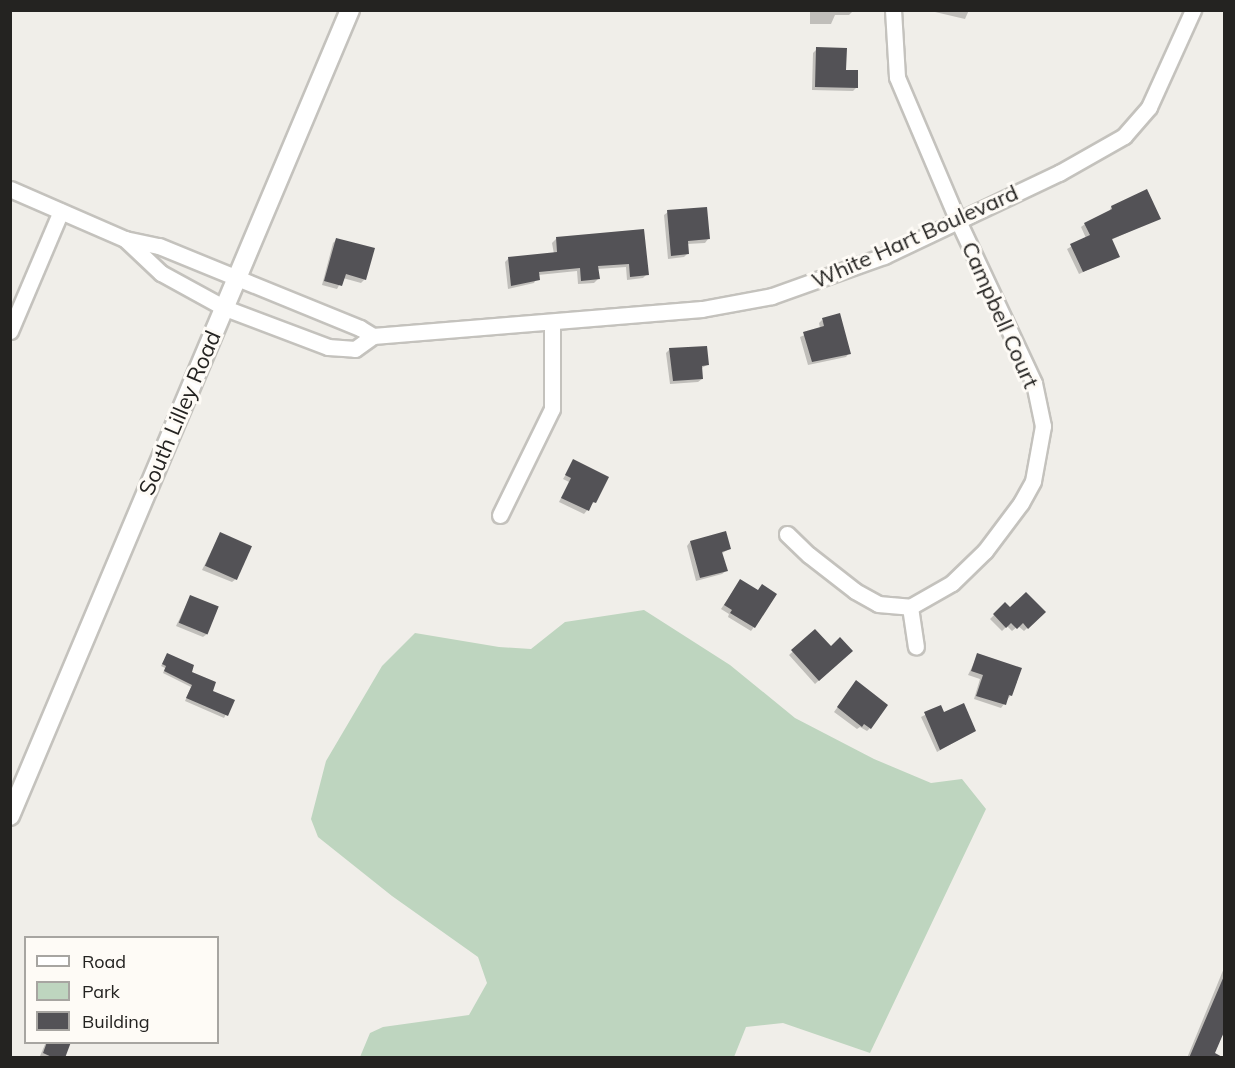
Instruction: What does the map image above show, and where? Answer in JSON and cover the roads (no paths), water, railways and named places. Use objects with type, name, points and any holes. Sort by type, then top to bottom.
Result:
[{"type":"street","name":"South Lilley Road","points":[[10,816],[15,794],[238,280],[350,10]]},
{"type":"street","name":"Campbell Court","points":[[893,10],[897,77],[958,221],[1034,383],[1043,426],[1033,482],[1014,513],[985,551],[952,583],[910,607]]},
{"type":"street","name":"White Hart Boulevard","points":[[125,238],[160,273],[225,308],[327,347],[355,350],[373,336],[702,309],[772,296],[884,256],[1059,173],[1124,136],[1149,108],[1193,10]]},
{"type":"street","points":[[10,189],[125,238],[159,246],[360,328],[373,336]]},
{"type":"street","points":[[10,331],[61,211]]},
{"type":"street","points":[[500,515],[552,410],[552,323]]},
{"type":"street","points":[[787,534],[809,555],[855,591],[878,604],[910,607],[916,647]]}]
